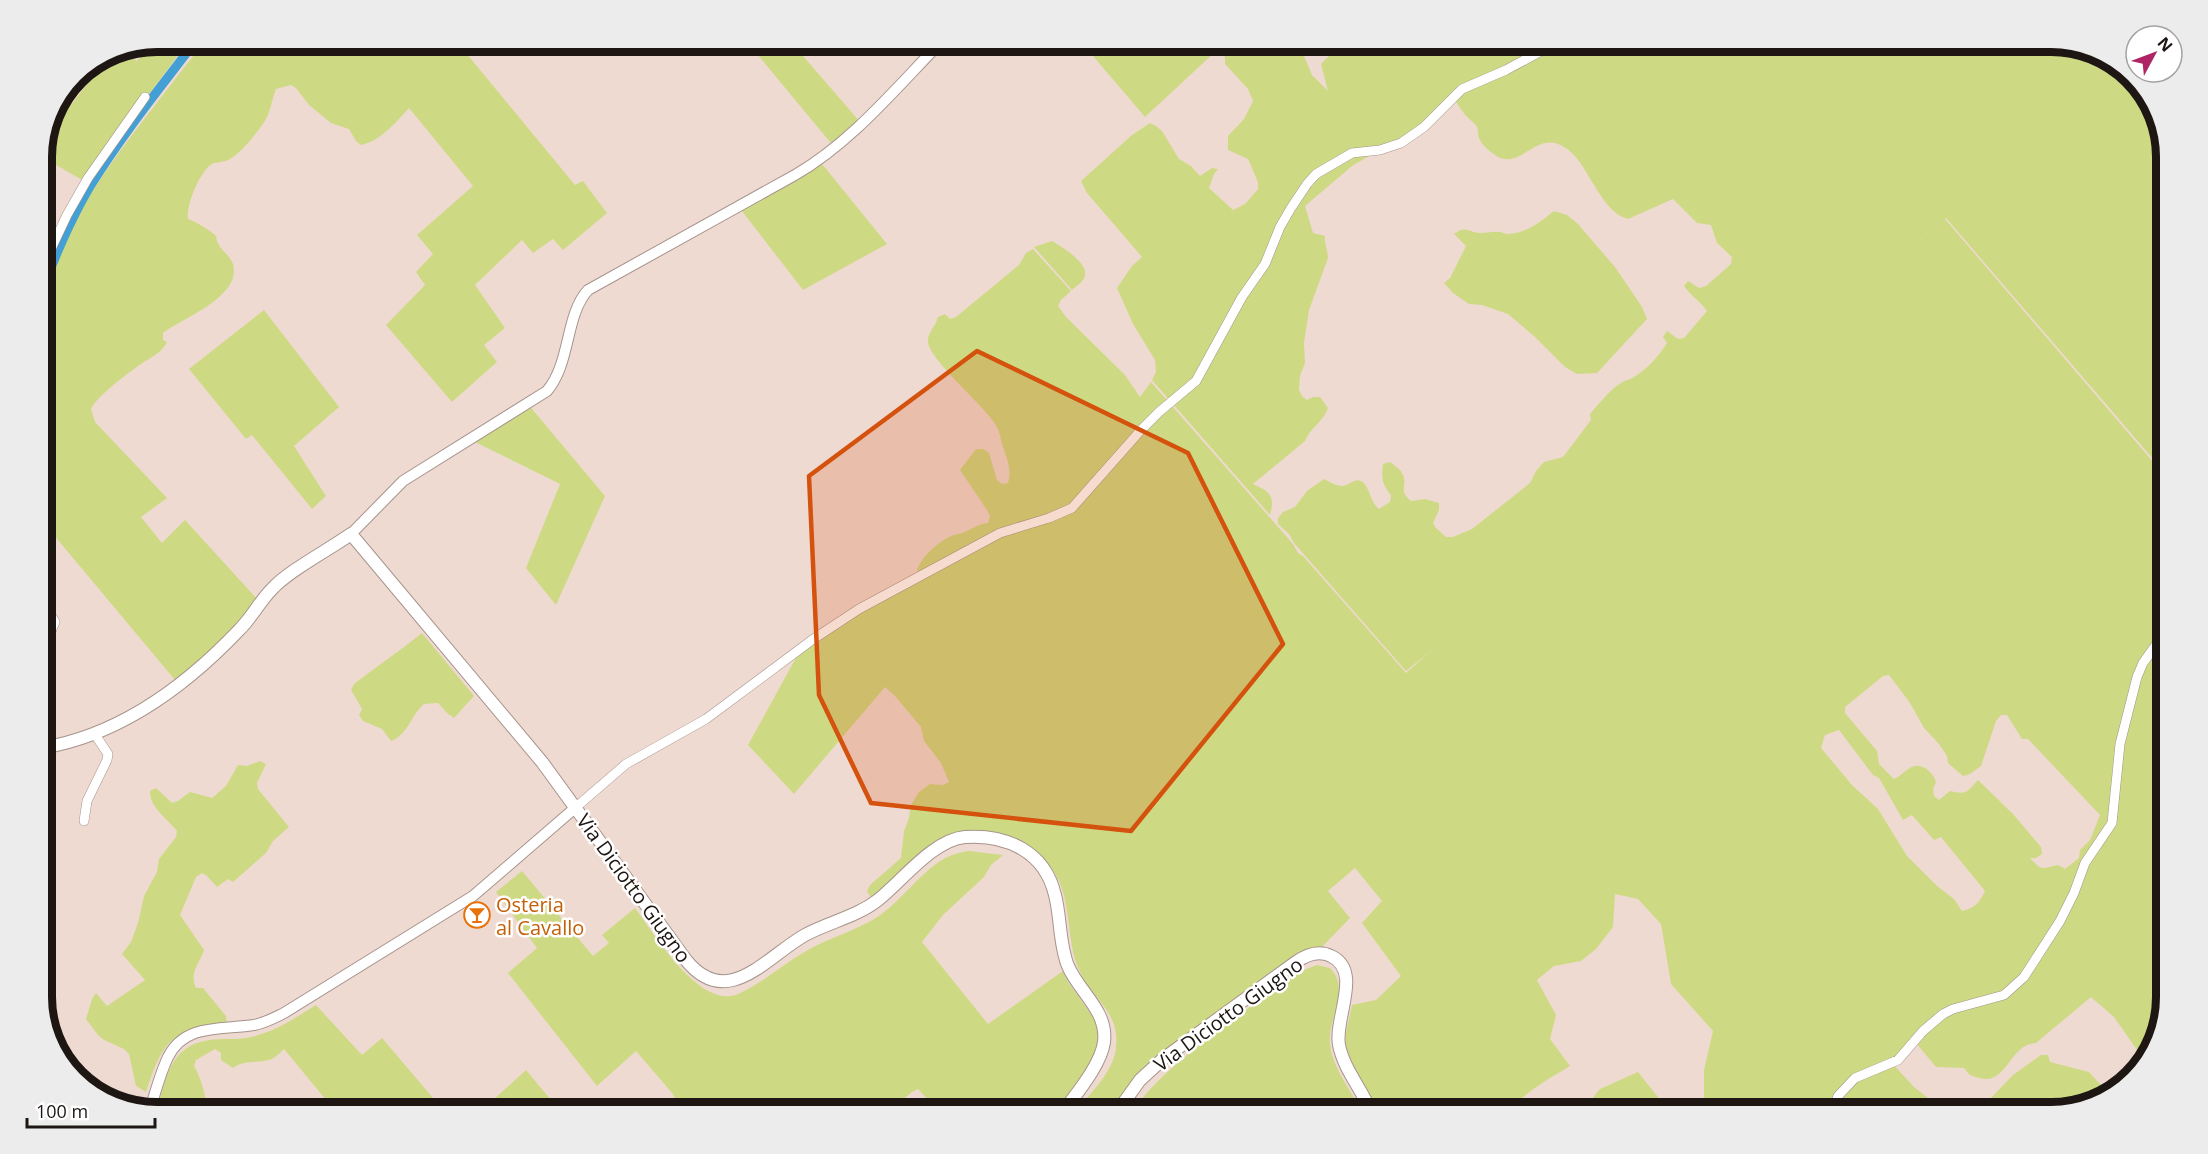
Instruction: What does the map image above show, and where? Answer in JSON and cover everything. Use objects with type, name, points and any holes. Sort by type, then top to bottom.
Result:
[{"type":"main road","points":[[53,745],[71,742],[94,733],[131,716],[164,695],[242,628],[272,589],[351,534]]},
{"type":"main road","name":"Via Diciotto Giugno","points":[[351,534],[542,762],[693,969],[707,978],[719,982],[730,981],[750,974],[805,935],[861,911],[878,900],[926,857],[951,841],[962,837],[989,838],[1013,844],[1026,851],[1043,866],[1049,875],[1056,896],[1067,963],[1078,985],[1097,1010],[1104,1032],[1104,1043],[1100,1056],[1070,1102]]},
{"type":"main road","name":"Via Diciotto Giugno","points":[[1124,1102],[1140,1080],[1163,1059],[1270,978],[1304,957],[1318,954],[1333,957],[1341,963],[1347,978],[1338,1031],[1339,1045],[1348,1072],[1365,1102]]},
{"type":"street","points":[[351,534],[403,481],[547,391],[560,368],[579,302],[588,290],[820,159],[852,132],[931,52]]},
{"type":"street","points":[[153,1102],[168,1057],[175,1046],[185,1038],[205,1029],[267,1022],[284,1012],[473,896],[626,764],[706,719],[812,640],[859,609],[1000,533],[1049,518],[1072,508],[1141,430],[1196,381],[1242,297],[1264,264],[1280,227],[1299,193],[1316,174],[1352,153],[1380,150],[1401,143],[1424,127],[1462,89],[1506,70],[1539,52]]},
{"type":"street","points":[[53,245],[88,178],[145,97]]},
{"type":"street","points":[[1836,1102],[1838,1096],[1855,1078],[1898,1060],[1923,1031],[1943,1014],[2004,995],[2024,977],[2060,921],[2085,863],[2112,823],[2119,752],[2135,686],[2143,663],[2156,645]]},
{"type":"street","points":[[84,821],[87,801],[108,754],[94,733]]},
{"type":"highlighted area","points":[[977,351],[1188,453],[1283,644],[1131,831],[871,803],[819,695],[809,476]]},
{"type":"green space","points":[[181,52],[84,181],[53,163],[56,130],[67,104],[70,106],[90,80],[88,79],[99,70],[117,60],[130,57],[137,61],[142,54]]},
{"type":"green space","points":[[196,52],[465,52],[575,185],[583,181],[607,213],[563,250],[553,239],[533,253],[522,240],[475,285],[505,328],[484,345],[497,362],[452,402],[386,325],[425,285],[416,272],[433,254],[417,235],[473,186],[409,108],[382,135],[361,145],[349,129],[331,123],[309,105],[296,88],[291,85],[276,89],[263,124],[237,154],[207,168],[189,205],[188,219],[203,226],[216,236],[233,264],[233,276],[229,287],[208,305],[163,333],[163,340],[167,342],[162,349],[113,385],[91,409],[95,422],[167,498],[141,517],[162,543],[185,520],[260,602],[211,654],[175,680],[53,534],[53,268],[89,196],[130,137]]},
{"type":"green space","points":[[755,52],[800,52],[861,123],[835,148]]},
{"type":"green space","points":[[1090,52],[1215,52],[1145,117]]},
{"type":"green space","points":[[1215,52],[1300,52],[1304,56],[1312,75],[1328,91],[1321,64],[1333,52],[2051,52],[2084,58],[2097,63],[2109,70],[2129,88],[2145,111],[2155,151],[2155,462],[1946,218],[1775,361],[1945,219],[2155,465],[2156,997],[2152,1024],[2139,1053],[2114,1017],[2091,997],[2036,1043],[2020,1050],[2002,1071],[1988,1079],[1972,1076],[1964,1068],[1936,1067],[1916,1043],[1891,1062],[1931,1102],[1704,1102],[1704,1070],[1713,1031],[1671,984],[1661,924],[1638,899],[1615,894],[1613,927],[1596,949],[1581,961],[1554,966],[1537,980],[1556,1015],[1550,1039],[1570,1066],[1529,1092],[1518,1102],[1373,1102],[1346,1046],[1345,1037],[1352,1005],[1376,1000],[1401,976],[1362,923],[1382,901],[1355,868],[1328,891],[1350,918],[1319,950],[1301,954],[1272,971],[1190,1033],[1124,1102],[1083,1102],[1111,1065],[1116,1047],[1116,1035],[1110,1016],[1086,983],[1076,963],[1066,904],[1059,881],[1049,865],[1035,851],[1024,845],[953,837],[873,901],[867,891],[870,885],[901,858],[904,831],[911,805],[919,792],[930,784],[943,785],[949,782],[941,763],[924,741],[921,727],[885,687],[794,794],[748,745],[797,656],[858,613],[919,576],[917,570],[923,560],[941,542],[951,536],[988,523],[990,516],[987,510],[960,470],[976,449],[983,449],[989,453],[997,480],[1002,484],[1008,483],[1008,465],[995,424],[931,350],[928,339],[938,317],[945,314],[950,319],[956,317],[1019,265],[1026,253],[1033,249],[1071,291],[1058,306],[1066,317],[1125,375],[1140,397],[1151,382],[1293,544],[1298,553],[1406,673],[1432,650],[1406,671],[1278,524],[1278,518],[1283,512],[1295,507],[1307,491],[1324,479],[1342,486],[1361,481],[1379,509],[1390,502],[1391,495],[1384,484],[1382,473],[1383,464],[1390,462],[1402,473],[1405,494],[1411,501],[1425,499],[1439,503],[1439,510],[1433,523],[1446,537],[1453,537],[1472,529],[1530,483],[1544,462],[1563,457],[1591,420],[1590,414],[1604,397],[1623,382],[1639,374],[1656,357],[1667,343],[1663,337],[1667,331],[1678,339],[1684,338],[1707,311],[1684,286],[1688,281],[1699,288],[1706,286],[1731,264],[1732,257],[1717,243],[1711,225],[1697,223],[1673,199],[1628,219],[1619,215],[1604,200],[1579,161],[1561,145],[1550,142],[1540,144],[1514,158],[1505,159],[1495,155],[1482,143],[1476,125],[1466,116],[1453,97],[1427,129],[1384,147],[1352,166],[1305,206],[1313,233],[1325,236],[1328,258],[1309,310],[1304,343],[1305,363],[1300,376],[1299,390],[1307,400],[1320,397],[1328,408],[1305,441],[1253,484],[1269,494],[1272,502],[1270,515],[1152,380],[1156,372],[1155,360],[1133,324],[1117,288],[1132,266],[1142,257],[1087,193],[1081,181],[1132,135],[1150,123],[1162,131],[1179,159],[1191,166],[1200,176],[1212,168],[1218,169],[1209,188],[1233,210],[1245,204],[1258,189],[1258,182],[1248,159],[1228,150],[1228,136],[1244,119],[1253,101],[1248,89],[1225,64],[1225,57]],"holes":[[[1889,675],[1910,703],[1924,728],[1939,744],[1947,756],[1948,763],[1963,776],[1981,766],[1996,721],[2001,715],[2007,715],[2022,739],[2028,739],[2100,815],[2090,840],[2080,850],[2079,858],[2065,869],[2058,865],[2043,868],[2038,865],[2030,858],[2036,858],[2042,854],[2041,847],[2013,814],[1978,780],[1966,792],[1950,791],[1939,800],[1934,796],[1933,789],[1936,782],[1934,778],[1922,767],[1914,766],[1894,779],[1879,764],[1877,751],[1845,713],[1845,707],[1883,676]],[[1839,730],[1873,775],[1879,778],[1903,820],[1912,815],[1934,840],[1941,837],[1985,891],[1973,907],[1962,911],[1954,899],[1937,886],[1907,856],[1878,809],[1852,785],[1821,748],[1825,735]]]},
{"type":"green space","points":[[818,159],[887,244],[803,290],[738,206]]},
{"type":"green space","points":[[1554,211],[1567,215],[1578,224],[1615,267],[1642,307],[1647,319],[1597,373],[1577,374],[1565,367],[1508,314],[1482,305],[1469,304],[1453,293],[1444,283],[1450,278],[1466,246],[1454,234],[1458,231],[1464,229],[1480,233],[1508,234],[1521,232]]},
{"type":"green space","points":[[1052,241],[1073,255],[1085,270],[1083,280],[1072,290],[1034,247]]},
{"type":"green space","points":[[264,310],[339,407],[294,446],[326,496],[312,509],[252,435],[246,439],[189,369]]},
{"type":"green space","points":[[527,403],[605,496],[556,605],[526,568],[560,484],[467,438]]},
{"type":"green space","points":[[422,633],[474,696],[454,718],[438,703],[424,704],[402,734],[391,741],[382,729],[363,721],[359,715],[362,709],[351,690],[354,684]]},
{"type":"green space","points":[[260,761],[266,764],[257,783],[258,789],[289,827],[273,841],[266,853],[233,882],[228,879],[217,887],[202,873],[196,877],[180,915],[204,950],[194,973],[196,988],[203,988],[226,1016],[227,1024],[193,1029],[172,1041],[158,1061],[146,1092],[136,1086],[129,1054],[124,1049],[104,1040],[86,1019],[96,993],[107,1006],[145,980],[122,954],[131,942],[144,896],[157,872],[159,859],[176,837],[177,831],[156,808],[150,791],[156,788],[172,803],[190,792],[212,798],[226,786],[238,765],[247,766]]},
{"type":"green space","points":[[969,851],[1003,855],[991,865],[984,877],[943,915],[922,942],[988,1024],[1063,971],[1068,982],[1098,1024],[1100,1052],[1064,1102],[930,1102],[918,1089],[900,1102],[677,1102],[636,1051],[597,1086],[508,973],[537,948],[496,892],[522,871],[593,956],[609,943],[602,935],[635,908],[666,950],[693,980],[708,991],[723,996],[738,994],[808,950],[871,921],[889,908],[926,872],[945,858]]},
{"type":"green space","points":[[1317,965],[1330,968],[1336,975],[1339,991],[1331,1026],[1330,1045],[1336,1065],[1356,1102],[1140,1102],[1170,1069],[1200,1045],[1280,984]]},
{"type":"green space","points":[[316,1005],[362,1055],[382,1038],[436,1102],[328,1102],[284,1049],[272,1059],[242,1064],[233,1068],[221,1060],[221,1053],[215,1049],[196,1060],[194,1066],[206,1102],[159,1102],[171,1066],[185,1049],[209,1040],[246,1038],[283,1025]]},
{"type":"green space","points":[[2041,1055],[2048,1055],[2050,1062],[2089,1072],[2103,1087],[2091,1094],[2064,1101],[1989,1102],[2013,1075]]},
{"type":"green space","points":[[526,1070],[553,1102],[491,1102]]},
{"type":"green space","points":[[1638,1072],[1662,1102],[1589,1102],[1600,1089]]},
{"type":"waterway","points":[[53,263],[77,210],[103,166],[187,52]]},
{"type":"place","name":"Osteria al Cavallo","points":[[477,915]]}]
